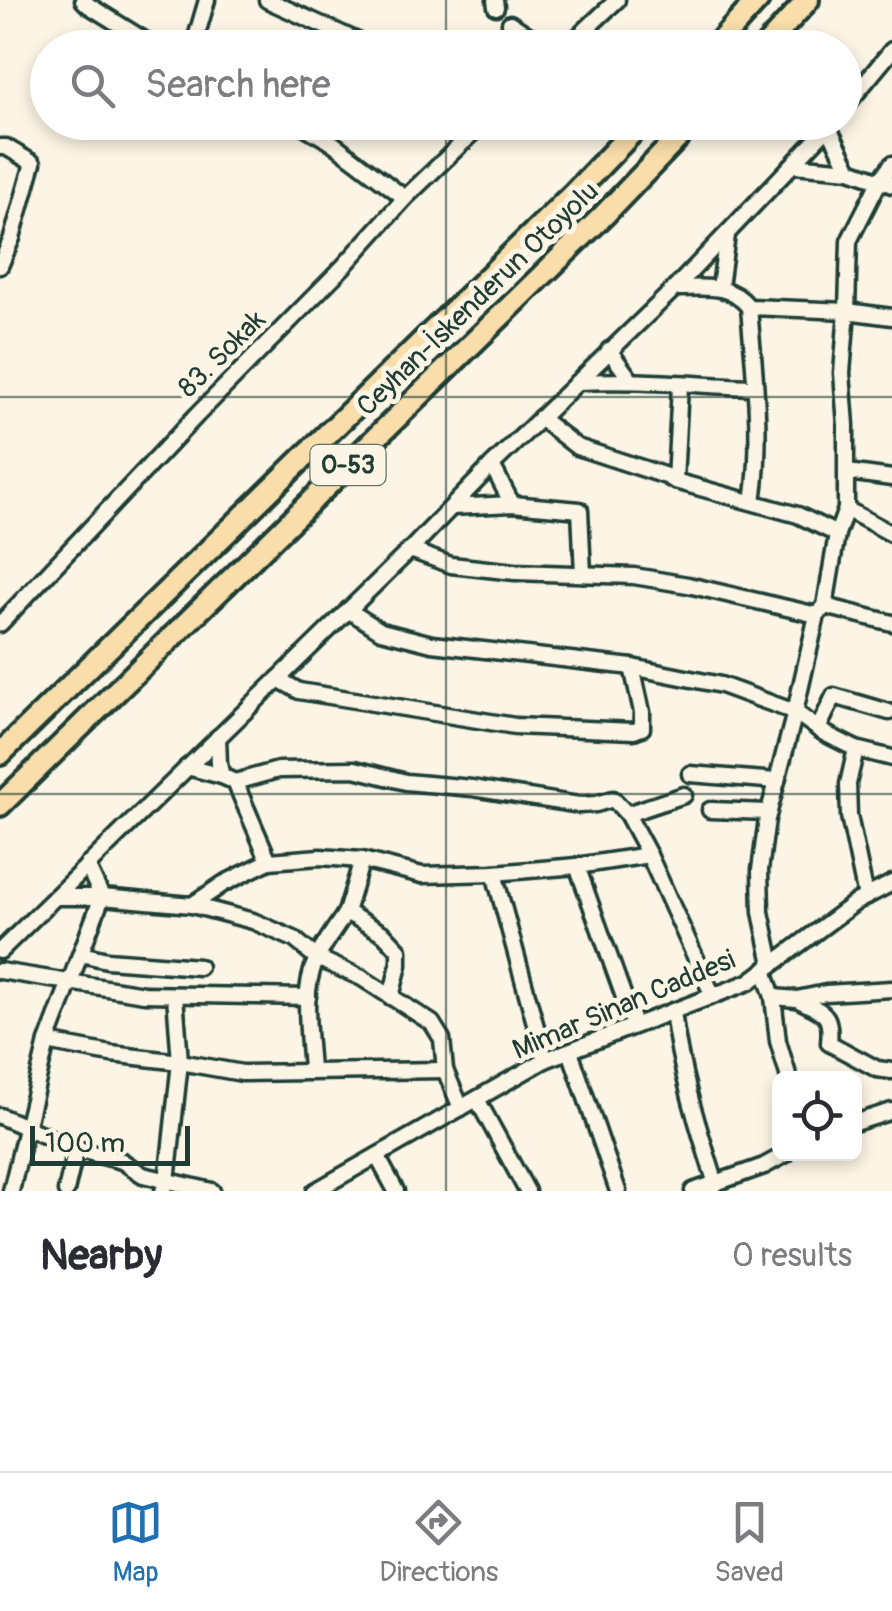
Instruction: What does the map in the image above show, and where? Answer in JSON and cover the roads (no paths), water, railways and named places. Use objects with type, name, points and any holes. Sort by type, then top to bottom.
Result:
[{"type":"highway","points":[[730,30],[758,0]]},
{"type":"highway","points":[[780,30],[808,0]]},
{"type":"highway","name":"Ceyhan-İskenderun Otoyolu","points":[[0,754],[625,140]]},
{"type":"highway","name":"Ceyhan-İskenderun Otoyolu","points":[[0,805],[603,216],[675,140]]},
{"type":"street","points":[[84,0],[128,30]]},
{"type":"street","points":[[198,30],[207,0]]},
{"type":"street","points":[[267,0],[333,30]]},
{"type":"street","points":[[583,30],[617,0]]},
{"type":"street","points":[[510,23],[520,30]]},
{"type":"street","points":[[862,86],[892,50]]},
{"type":"street","points":[[327,140],[405,198]]},
{"type":"street","points":[[18,972],[5,946],[675,288],[817,140]]},
{"type":"street","points":[[837,140],[850,170]]},
{"type":"street","name":"83. Sokak","points":[[0,624],[196,415],[465,141]]},
{"type":"street","points":[[0,147],[33,163],[0,266]]},
{"type":"street","points":[[787,1071],[778,1040],[768,967],[760,870],[769,812],[846,509],[842,373],[849,240],[886,183],[892,164]]},
{"type":"street","points":[[794,165],[850,170],[886,183]]},
{"type":"street","points":[[720,287],[727,235]]},
{"type":"street","points":[[675,288],[720,287],[740,296],[749,307],[758,430],[753,502]]},
{"type":"street","points":[[749,307],[892,317]]},
{"type":"street","points":[[609,350],[630,380]]},
{"type":"street","points":[[577,382],[630,380],[755,387]]},
{"type":"street","points":[[675,482],[680,384]]},
{"type":"street","points":[[540,418],[576,448],[675,482],[798,515],[837,534]]},
{"type":"street","points":[[492,465],[512,504]]},
{"type":"street","points":[[847,472],[892,478]]},
{"type":"street","points":[[452,506],[512,504],[580,510],[583,574]]},
{"type":"street","points":[[846,509],[892,534]]},
{"type":"street","points":[[410,550],[451,565],[515,572],[634,576],[892,624]]},
{"type":"street","points":[[348,610],[381,631],[432,644],[632,667],[721,685],[796,712],[818,729],[856,748],[892,758]]},
{"type":"street","points":[[278,679],[300,690],[514,726],[634,731],[642,728],[642,712],[632,667]]},
{"type":"street","points":[[818,729],[834,696],[889,712]]},
{"type":"street","points":[[218,737],[219,764],[269,861]]},
{"type":"street","points":[[856,748],[848,784],[850,816],[866,896]]},
{"type":"street","points":[[187,768],[229,779],[278,770],[355,769],[406,782],[472,788],[579,806],[613,798],[628,814],[649,854],[713,996]]},
{"type":"street","points":[[690,774],[777,781]]},
{"type":"street","points":[[628,814],[684,795]]},
{"type":"street","points":[[710,810],[769,812]]},
{"type":"street","points":[[192,905],[269,861],[320,857],[362,860],[422,875],[578,866],[649,854]]},
{"type":"street","points":[[311,1070],[310,977],[317,958],[346,912],[362,860]]},
{"type":"street","points":[[11,1191],[47,1042],[102,898],[88,865]]},
{"type":"street","points":[[578,866],[634,1025]]},
{"type":"street","points":[[494,873],[545,1060]]},
{"type":"street","name":"Mimar Sinan Caddesi","points":[[315,1191],[545,1060],[749,982],[866,896],[892,883]]},
{"type":"street","points":[[55,896],[192,905],[253,921],[294,938],[317,958],[362,978],[432,1023],[442,1039],[445,1070],[460,1108]]},
{"type":"street","points":[[346,912],[384,934],[400,950],[391,997]]},
{"type":"street","points":[[81,954],[107,960],[199,967]]},
{"type":"street","points":[[0,971],[144,994],[308,997]]},
{"type":"street","points":[[773,997],[797,999],[892,989]]},
{"type":"street","points":[[164,1186],[180,1062],[175,995]]},
{"type":"street","points":[[797,999],[826,1015],[830,1024],[829,1043],[878,1069],[892,1071]]},
{"type":"street","points":[[674,1011],[692,1110],[716,1184]]},
{"type":"street","points":[[47,1042],[242,1073],[445,1070]]},
{"type":"street","points":[[570,1051],[618,1191]]},
{"type":"street","points":[[477,1099],[527,1191]]},
{"type":"street","points":[[862,1120],[892,1111]]},
{"type":"street","points":[[0,1116],[76,1149],[122,1161],[164,1186],[212,1191]]},
{"type":"street","points":[[66,1191],[76,1149]]},
{"type":"street","points":[[377,1156],[396,1191]]},
{"type":"street","points":[[694,1191],[773,1161]]}]
